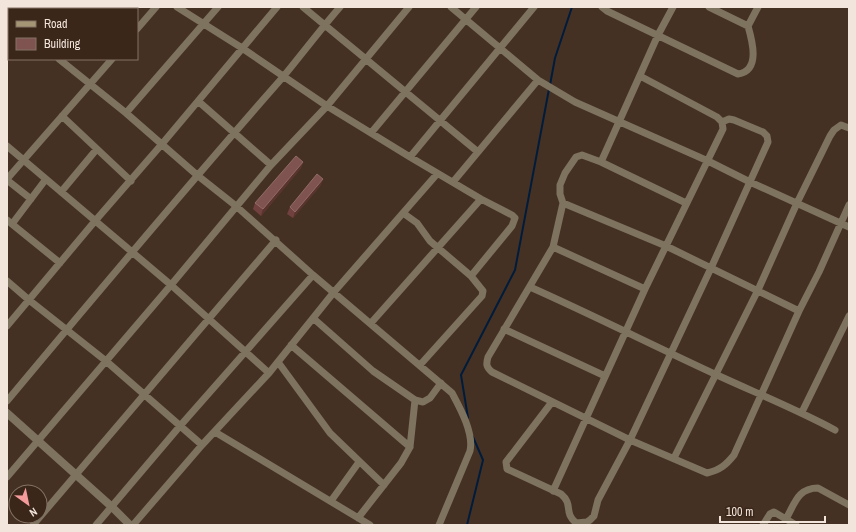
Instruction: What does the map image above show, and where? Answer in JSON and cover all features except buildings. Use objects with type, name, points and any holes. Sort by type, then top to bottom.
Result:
[{"type":"street","points":[[138,28],[156,7]]},
{"type":"street","points":[[177,7],[242,48],[327,106],[410,158],[512,215],[515,218],[514,221],[471,276]]},
{"type":"street","points":[[126,113],[218,7]]},
{"type":"street","points":[[7,326],[277,7]]},
{"type":"street","points":[[303,7],[478,152]]},
{"type":"street","points":[[7,401],[196,175],[284,76],[340,7]]},
{"type":"street","points":[[7,477],[271,165],[327,106],[409,7]]},
{"type":"street","points":[[451,7],[538,80],[575,102],[708,161],[750,182],[849,227]]},
{"type":"street","points":[[370,133],[476,7]]},
{"type":"street","points":[[410,158],[534,7]]},
{"type":"street","points":[[602,7],[607,11],[738,74],[749,69],[752,61],[753,45],[748,26],[758,7]]},
{"type":"street","points":[[601,162],[658,35],[673,7]]},
{"type":"street","points":[[709,7],[748,26]]},
{"type":"street","points":[[60,60],[126,113],[196,175],[276,240],[313,275],[452,393],[459,406],[472,444],[439,525]]},
{"type":"street","points":[[31,200],[7,179],[111,60]]},
{"type":"street","points":[[553,491],[645,289],[723,129],[722,122],[717,117],[640,76]]},
{"type":"street","points":[[453,182],[538,80]]},
{"type":"street","points":[[198,101],[271,165]]},
{"type":"street","points":[[62,116],[96,150],[131,180]]},
{"type":"street","points":[[552,402],[506,462],[506,466],[507,468],[561,494],[566,498],[570,518],[576,523],[587,522],[594,516],[598,500],[630,440],[711,268],[768,142],[767,136],[762,132],[734,120],[729,119],[722,122]]},
{"type":"street","points":[[674,458],[758,290],[797,204],[834,130],[841,125],[849,128]]},
{"type":"street","points":[[7,146],[171,285],[269,373]]},
{"type":"street","points":[[61,192],[96,150]]},
{"type":"street","points":[[686,203],[601,162],[582,155],[576,157],[565,173],[560,185],[560,194],[563,203],[553,247],[504,328],[486,363],[492,372],[586,419],[630,440],[707,473],[718,470],[727,464],[734,455],[849,205]]},
{"type":"street","points":[[133,525],[202,445],[269,373],[334,292],[437,174]]},
{"type":"street","points":[[46,179],[31,200],[9,222],[60,263]]},
{"type":"street","points":[[371,323],[481,199]]},
{"type":"street","points":[[563,203],[666,246],[799,311]]},
{"type":"street","points":[[403,213],[417,223],[426,236],[471,276],[483,291],[482,296],[420,365]]},
{"type":"street","points":[[33,525],[276,240]]},
{"type":"street","points":[[553,247],[645,289]]},
{"type":"street","points":[[96,525],[180,426],[313,275]]},
{"type":"street","points":[[7,281],[106,361],[202,445]]},
{"type":"street","points":[[530,287],[716,374],[802,412],[835,430]]},
{"type":"street","points":[[802,412],[849,316]]},
{"type":"street","points":[[313,318],[373,371],[415,400],[423,402],[430,398],[441,383]]},
{"type":"street","points":[[504,328],[605,376]]},
{"type":"street","points":[[292,345],[410,448]]},
{"type":"street","points":[[278,362],[330,433],[384,485]]},
{"type":"street","points":[[358,518],[410,448],[415,400]]},
{"type":"street","points":[[7,413],[112,506],[130,525]]},
{"type":"street","points":[[215,432],[370,525]]},
{"type":"street","points":[[331,502],[360,462]]},
{"type":"street","points":[[786,519],[801,492],[812,488],[818,488],[849,505]]},
{"type":"street","points":[[762,525],[772,512],[796,525]]},
{"type":"waterway","points":[[550,85],[555,58],[572,7]]},
{"type":"waterway","points":[[468,418],[461,375],[515,270],[549,89]]},
{"type":"waterway","points":[[467,525],[483,460],[473,437]]}]
